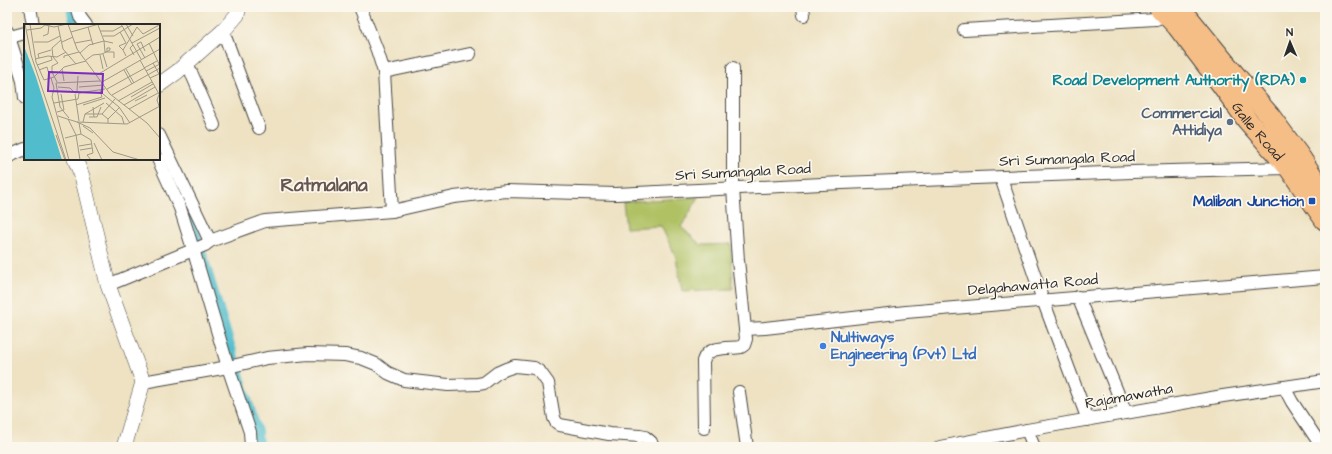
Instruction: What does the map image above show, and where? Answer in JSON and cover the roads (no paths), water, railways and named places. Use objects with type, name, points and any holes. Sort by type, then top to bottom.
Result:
[{"type":"highway","name":"Galle Road","points":[[1177,12],[1222,85],[1247,120],[1288,168],[1325,220]]},
{"type":"highway","name":"Galle Road","points":[[1177,12],[1235,75],[1270,116],[1325,195]]},
{"type":"street","points":[[30,7],[33,24]]},
{"type":"street","points":[[77,7],[80,17],[85,24]]},
{"type":"street","points":[[160,84],[187,63],[223,31],[237,15],[239,7]]},
{"type":"street","points":[[360,7],[384,72],[392,211]]},
{"type":"street","points":[[964,30],[1156,19],[1177,12]]},
{"type":"street","points":[[223,31],[259,128]]},
{"type":"street","points":[[24,33],[8,34],[23,81],[24,90]]},
{"type":"street","points":[[384,72],[470,54]]},
{"type":"street","points":[[187,63],[214,125]]},
{"type":"street","points":[[704,428],[704,356],[713,350],[741,347],[746,342],[733,188],[733,68]]},
{"type":"street","points":[[160,138],[201,246],[230,366],[250,432],[251,447]]},
{"type":"street","points":[[7,157],[24,149]]},
{"type":"street","points":[[75,160],[82,176],[108,285],[143,382],[124,447]]},
{"type":"street","points":[[158,160],[180,208],[201,246]]},
{"type":"street","name":"Sri Sumangala Road","points":[[108,285],[265,221],[392,211],[454,197],[506,191],[616,194],[1132,172],[1288,168]]},
{"type":"street","points":[[1001,178],[1043,300],[1088,420]]},
{"type":"street","name":"Delgahawatta Road","points":[[744,329],[906,312],[1325,277]]},
{"type":"street","points":[[1078,297],[1126,413]]},
{"type":"street","points":[[143,382],[286,355],[308,354],[345,355],[361,358],[376,364],[388,373],[404,380],[465,386],[484,383],[497,373],[515,366],[534,368],[540,372],[548,383],[554,418],[560,425],[610,434],[645,437],[651,442],[653,447]]},
{"type":"street","name":"Rajamawatha","points":[[940,447],[1027,430],[1223,396],[1325,382]]},
{"type":"street","points":[[1284,387],[1292,402],[1322,447]]},
{"type":"street","points":[[739,392],[747,447]]},
{"type":"street","points":[[1027,430],[1034,447]]},
{"type":"waterway","points":[[72,7],[76,24]]},
{"type":"waterway","points":[[170,175],[184,200],[256,432],[257,447]]},
{"type":"place","name":"Road Development Authority (RDA)","points":[[1303,80]]},
{"type":"place","name":"Commercial Attidiya","points":[[1230,122]]},
{"type":"place","name":"Maliban Junction","points":[[1312,201]]},
{"type":"place","name":"Nultiways Engineering (Pvt) Ltd","points":[[823,346]]},
{"type":"district","name":"Ratmalana","points":[[324,185]]}]
